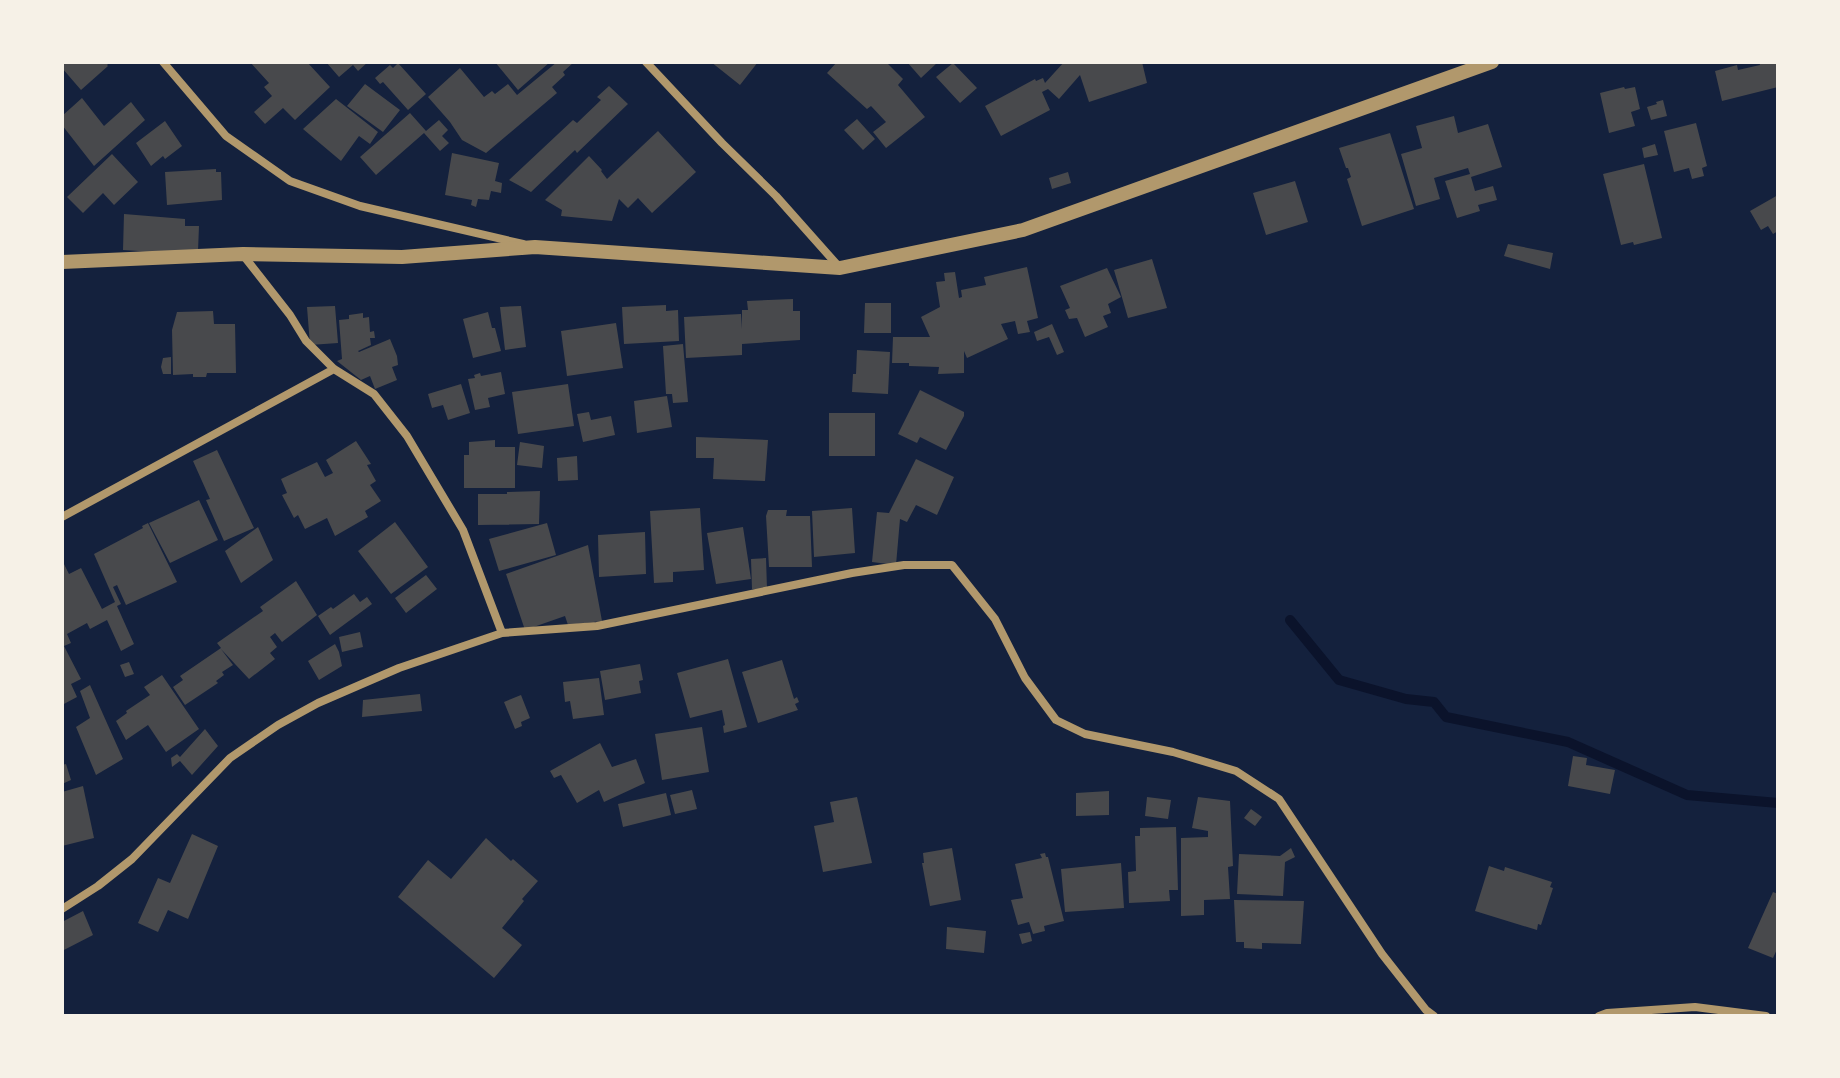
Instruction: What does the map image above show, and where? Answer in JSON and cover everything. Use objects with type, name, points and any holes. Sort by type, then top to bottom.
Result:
[{"type":"street","points":[[163,62],[226,136],[290,181],[360,206],[535,247]]},
{"type":"street","points":[[646,62],[776,196],[840,268]]},
{"type":"street","points":[[62,262],[243,254],[402,257],[535,247],[840,268],[1023,230],[1485,64]]},
{"type":"street","points":[[243,254],[306,341],[334,369],[374,394],[407,436],[463,530],[502,633]]},
{"type":"street","points":[[62,517],[334,369]]},
{"type":"street","points":[[62,909],[132,859],[230,758],[278,725],[318,703],[399,668],[502,633],[597,626],[852,573],[904,565],[952,565],[995,619],[1025,678],[1056,720],[1085,734],[1173,752],[1236,771],[1279,799],[1382,954],[1434,1016]]},
{"type":"street","points":[[1599,1016],[1695,1007],[1766,1016]]},
{"type":"building","points":[[62,62],[110,62],[81,90],[62,68]]},
{"type":"building","points":[[250,62],[307,62],[330,87],[295,120],[283,108],[265,124],[254,112],[272,96],[264,87],[269,83]]},
{"type":"building","points":[[326,62],[368,62],[358,71],[353,65],[339,77]]},
{"type":"building","points":[[495,62],[550,62],[518,90]]},
{"type":"building","points":[[557,62],[574,62],[552,87],[557,93],[486,153],[462,140],[428,97],[460,68],[484,97],[492,91],[495,94],[508,84],[517,95]]},
{"type":"building","points":[[711,62],[758,62],[740,85]]},
{"type":"building","points":[[837,62],[886,62],[903,79],[898,85],[925,117],[886,148],[873,132],[886,122],[871,106],[867,109],[827,73]]},
{"type":"building","points":[[907,62],[938,62],[921,78]]},
{"type":"building","points":[[1064,62],[1142,62],[1147,83],[1089,102],[1080,75],[1059,99],[1048,89],[1042,92],[1050,110],[1001,136],[985,106],[1035,79],[1043,78],[1045,83]]},
{"type":"building","points":[[1759,62],[1778,62],[1778,87],[1722,101],[1715,71],[1737,65],[1738,70],[1760,65]]},
{"type":"building","points":[[398,63],[426,94],[408,110],[383,82],[380,84],[375,78],[390,65],[393,68]]},
{"type":"building","points":[[953,63],[977,88],[960,103],[936,77]]},
{"type":"building","points":[[365,84],[400,110],[383,132],[347,106]]},
{"type":"building","points":[[609,86],[628,104],[577,153],[575,150],[531,192],[509,180],[573,120],[577,123],[601,100],[597,97]]},
{"type":"building","points":[[1635,87],[1640,109],[1631,112],[1635,126],[1609,133],[1600,93]]},
{"type":"building","points":[[82,98],[104,126],[131,102],[145,120],[94,166],[62,125],[62,116]]},
{"type":"building","points":[[336,99],[378,132],[370,144],[359,136],[341,161],[303,129]]},
{"type":"building","points":[[1663,100],[1667,116],[1651,120],[1647,107]]},
{"type":"building","points":[[410,113],[426,131],[439,120],[448,130],[442,136],[449,143],[440,151],[424,133],[376,175],[360,157]]},
{"type":"building","points":[[1454,116],[1458,133],[1488,124],[1502,167],[1471,177],[1475,191],[1493,186],[1497,200],[1478,205],[1480,211],[1457,218],[1445,181],[1470,174],[1468,168],[1434,178],[1440,199],[1416,206],[1401,154],[1422,148],[1416,126]]},
{"type":"building","points":[[857,119],[875,139],[863,150],[844,130]]},
{"type":"building","points":[[165,121],[182,146],[151,166],[136,143]]},
{"type":"building","points":[[1696,123],[1707,166],[1702,168],[1704,176],[1692,179],[1689,168],[1674,172],[1664,131]]},
{"type":"building","points":[[658,131],[696,172],[652,213],[638,198],[628,208],[619,199],[612,221],[561,216],[562,210],[545,200],[589,156],[607,179]]},
{"type":"building","points":[[1390,133],[1414,209],[1362,226],[1347,179],[1351,177],[1339,148]]},
{"type":"building","points":[[1655,144],[1658,155],[1644,158],[1642,148]]},
{"type":"building","points":[[452,153],[499,163],[495,181],[502,183],[501,193],[491,191],[489,200],[478,199],[476,207],[471,205],[472,200],[445,195]]},
{"type":"building","points":[[112,154],[138,182],[114,205],[103,193],[83,213],[67,197]]},
{"type":"building","points":[[1644,164],[1662,238],[1621,245],[1603,174]]},
{"type":"building","points":[[216,169],[216,172],[221,172],[222,200],[167,205],[165,172]]},
{"type":"building","points":[[1068,172],[1071,183],[1052,189],[1049,178]]},
{"type":"building","points":[[1295,181],[1308,222],[1266,235],[1253,193]]},
{"type":"building","points":[[1778,195],[1778,231],[1773,234],[1768,226],[1761,230],[1750,211]]},
{"type":"building","points":[[124,214],[185,219],[185,226],[199,226],[198,251],[185,254],[123,250]]},
{"type":"building","points":[[1508,244],[1553,253],[1550,269],[1504,256]]},
{"type":"building","points":[[1152,259],[1167,308],[1128,318],[1114,270]]},
{"type":"building","points":[[1027,267],[1038,318],[1027,321],[1030,332],[1018,334],[1015,321],[1001,324],[1008,339],[967,358],[964,351],[964,373],[938,374],[939,367],[892,363],[893,337],[930,337],[921,317],[940,307],[936,282],[945,281],[944,273],[955,272],[959,298],[962,297],[961,290],[986,285],[984,277]]},
{"type":"building","points":[[1107,268],[1121,297],[1108,304],[1111,313],[1103,316],[1108,327],[1085,337],[1077,318],[1069,319],[1065,310],[1070,308],[1060,286]]},
{"type":"building","points":[[793,299],[793,311],[800,311],[800,340],[742,344],[742,355],[686,358],[684,317],[741,314],[742,329],[742,310],[748,310],[747,301]]},
{"type":"building","points":[[865,303],[891,303],[891,333],[864,333]]},
{"type":"building","points":[[666,305],[666,311],[678,310],[679,341],[624,344],[622,307]]},
{"type":"building","points":[[335,306],[338,343],[310,345],[307,307]]},
{"type":"building","points":[[521,306],[526,347],[505,350],[500,307]]},
{"type":"building","points":[[213,311],[214,324],[235,324],[236,373],[207,373],[206,377],[173,375],[172,330],[177,312]]},
{"type":"building","points":[[488,312],[501,351],[473,358],[463,319]]},
{"type":"building","points":[[363,313],[363,318],[369,317],[370,332],[374,331],[375,338],[370,338],[371,345],[358,351],[390,339],[397,356],[398,365],[392,367],[397,380],[375,389],[370,376],[361,380],[337,361],[342,359],[339,320]]},
{"type":"building","points":[[616,323],[623,368],[567,376],[561,331]]},
{"type":"building","points":[[1052,324],[1064,352],[1057,355],[1049,337],[1037,341],[1034,332]]},
{"type":"building","points":[[683,344],[688,402],[673,403],[672,394],[666,394],[663,346]]},
{"type":"building","points":[[857,350],[890,352],[888,394],[852,392]]},
{"type":"building","points":[[171,357],[171,374],[163,374],[163,358]]},
{"type":"building","points":[[501,372],[505,394],[488,398],[490,407],[475,410],[468,379],[480,373],[481,376]]},
{"type":"building","points":[[461,384],[470,413],[448,420],[443,405],[432,408],[428,394]]},
{"type":"building","points":[[568,384],[574,426],[518,434],[512,392]]},
{"type":"building","points":[[920,390],[964,412],[946,450],[920,437],[917,443],[898,434]]},
{"type":"building","points":[[667,396],[672,427],[637,433],[634,401]]},
{"type":"building","points":[[589,412],[591,420],[611,416],[615,435],[583,442],[577,414]]},
{"type":"building","points":[[829,413],[875,413],[875,456],[829,456]]},
{"type":"building","points":[[696,437],[768,440],[765,481],[713,479],[714,458],[696,458]]},
{"type":"building","points":[[495,440],[495,447],[515,447],[515,488],[464,488],[464,455],[469,455],[469,442]]},
{"type":"building","points":[[356,441],[371,464],[367,465],[376,481],[370,485],[381,501],[365,511],[368,517],[335,536],[327,518],[305,529],[298,515],[294,518],[282,495],[287,493],[281,479],[317,462],[325,477],[333,473],[326,460]]},
{"type":"building","points":[[520,442],[544,446],[542,468],[517,465]]},
{"type":"building","points":[[217,450],[254,528],[224,541],[193,461]]},
{"type":"building","points":[[577,456],[578,480],[558,481],[557,458]]},
{"type":"building","points":[[916,459],[954,477],[937,515],[916,505],[907,522],[900,519],[896,565],[872,562],[877,512],[889,513]]},
{"type":"building","points":[[540,491],[539,524],[478,525],[478,494]]},
{"type":"building","points":[[199,500],[218,540],[170,563],[149,523]]},
{"type":"building","points":[[700,508],[704,570],[673,572],[673,582],[654,583],[650,511]]},
{"type":"building","points":[[852,508],[855,553],[814,557],[812,511]]},
{"type":"building","points":[[768,510],[787,510],[786,516],[810,516],[812,567],[769,567]]},
{"type":"building","points":[[395,522],[428,567],[391,594],[358,551]]},
{"type":"building","points":[[148,523],[177,582],[126,605],[117,585],[113,587],[121,604],[117,606],[134,644],[121,651],[107,620],[90,629],[87,623],[67,634],[71,643],[64,646],[81,679],[71,684],[77,697],[62,705],[62,560],[69,574],[81,568],[102,609],[115,602],[94,554]]},
{"type":"building","points":[[547,523],[556,555],[499,571],[489,539]]},
{"type":"building","points":[[258,527],[273,560],[241,583],[225,551]]},
{"type":"building","points":[[743,527],[751,579],[716,584],[707,533]]},
{"type":"building","points":[[645,532],[646,574],[599,577],[598,535]]},
{"type":"building","points":[[588,545],[602,621],[568,625],[565,616],[525,630],[506,574]]},
{"type":"building","points":[[766,558],[767,589],[752,589],[751,559]]},
{"type":"building","points":[[426,575],[437,589],[406,613],[395,598]]},
{"type":"building","points":[[296,581],[317,615],[282,642],[275,633],[270,637],[277,647],[270,653],[275,659],[249,679],[221,649],[233,665],[222,672],[224,675],[216,681],[218,683],[185,705],[173,687],[183,680],[180,676],[221,648],[217,643],[263,611],[260,607]]},
{"type":"building","points":[[354,594],[360,602],[367,597],[372,604],[330,635],[318,616]]},
{"type":"building","points":[[360,632],[363,647],[342,652],[339,637]]},
{"type":"building","points":[[335,644],[342,666],[319,680],[308,661]]},
{"type":"building","points":[[728,659],[747,727],[724,733],[722,710],[690,718],[677,673]]},
{"type":"building","points":[[782,660],[794,699],[797,697],[799,702],[795,704],[798,710],[758,723],[742,672]]},
{"type":"building","points":[[129,662],[134,674],[125,677],[120,665]]},
{"type":"building","points":[[640,664],[643,680],[639,681],[641,693],[605,700],[600,671]]},
{"type":"building","points":[[162,675],[199,729],[166,752],[148,725],[126,740],[116,721],[150,695],[144,687]]},
{"type":"building","points":[[599,678],[604,715],[573,719],[570,701],[565,702],[563,682]]},
{"type":"building","points":[[90,685],[123,759],[96,775],[76,727],[90,718],[80,691]]},
{"type":"building","points":[[420,694],[422,711],[362,717],[363,700]]},
{"type":"building","points":[[521,695],[530,718],[515,729],[504,702]]},
{"type":"building","points":[[702,727],[709,772],[662,780],[655,734]]},
{"type":"building","points":[[205,729],[218,746],[192,775],[180,761],[172,767],[171,758],[177,754],[180,757]]},
{"type":"building","points":[[600,743],[612,767],[636,759],[645,783],[604,802],[599,790],[577,803],[561,775],[554,778],[550,771]]},
{"type":"building","points":[[1573,756],[1587,758],[1586,765],[1615,770],[1610,794],[1568,786]]},
{"type":"building","points":[[66,764],[71,780],[62,784],[62,765]]},
{"type":"building","points":[[83,786],[94,838],[62,846],[62,792]]},
{"type":"building","points":[[692,790],[697,809],[675,814],[670,795]]},
{"type":"building","points":[[1109,791],[1109,815],[1076,816],[1076,793]]},
{"type":"building","points":[[666,793],[671,815],[623,827],[618,804]]},
{"type":"building","points":[[857,797],[872,863],[823,872],[814,826],[834,822],[830,802]]},
{"type":"building","points":[[1147,797],[1171,800],[1168,819],[1145,816]]},
{"type":"building","points":[[1198,797],[1230,801],[1233,866],[1228,867],[1230,899],[1204,900],[1204,915],[1181,916],[1181,838],[1208,837],[1208,831],[1192,828]]},
{"type":"building","points":[[1251,809],[1262,817],[1255,826],[1244,818]]},
{"type":"building","points":[[1176,827],[1178,890],[1169,890],[1170,901],[1129,903],[1128,872],[1136,871],[1135,836],[1140,836],[1140,828]]},
{"type":"building","points":[[192,834],[218,846],[188,919],[168,910],[158,932],[138,923],[158,878],[170,883]]},
{"type":"building","points":[[486,838],[538,881],[502,928],[522,945],[494,978],[398,897],[428,860],[451,879]]},
{"type":"building","points":[[952,848],[961,900],[930,906],[923,853]]},
{"type":"building","points":[[1291,848],[1295,857],[1285,862],[1283,896],[1237,894],[1239,854],[1280,856]]},
{"type":"building","points":[[1045,853],[1064,921],[1044,926],[1045,931],[1033,934],[1029,922],[1018,925],[1011,900],[1023,898],[1015,864],[1042,858],[1040,854]]},
{"type":"building","points":[[1121,863],[1124,908],[1065,912],[1061,869]]},
{"type":"building","points":[[1489,866],[1504,871],[1505,867],[1552,882],[1550,887],[1553,888],[1537,930],[1475,911]]},
{"type":"building","points":[[1773,892],[1778,894],[1778,947],[1773,958],[1748,948]]},
{"type":"building","points":[[1234,900],[1304,901],[1301,944],[1262,943],[1262,949],[1244,948],[1244,942],[1236,942]]},
{"type":"building","points":[[83,911],[93,935],[62,951],[62,922]]},
{"type":"building","points":[[947,927],[986,931],[984,953],[946,949]]},
{"type":"building","points":[[1030,932],[1032,941],[1022,944],[1019,934]]},
{"type":"waterway","points":[[1290,620],[1339,680],[1406,699],[1434,702],[1446,717],[1568,742],[1687,795],[1778,803]]}]
